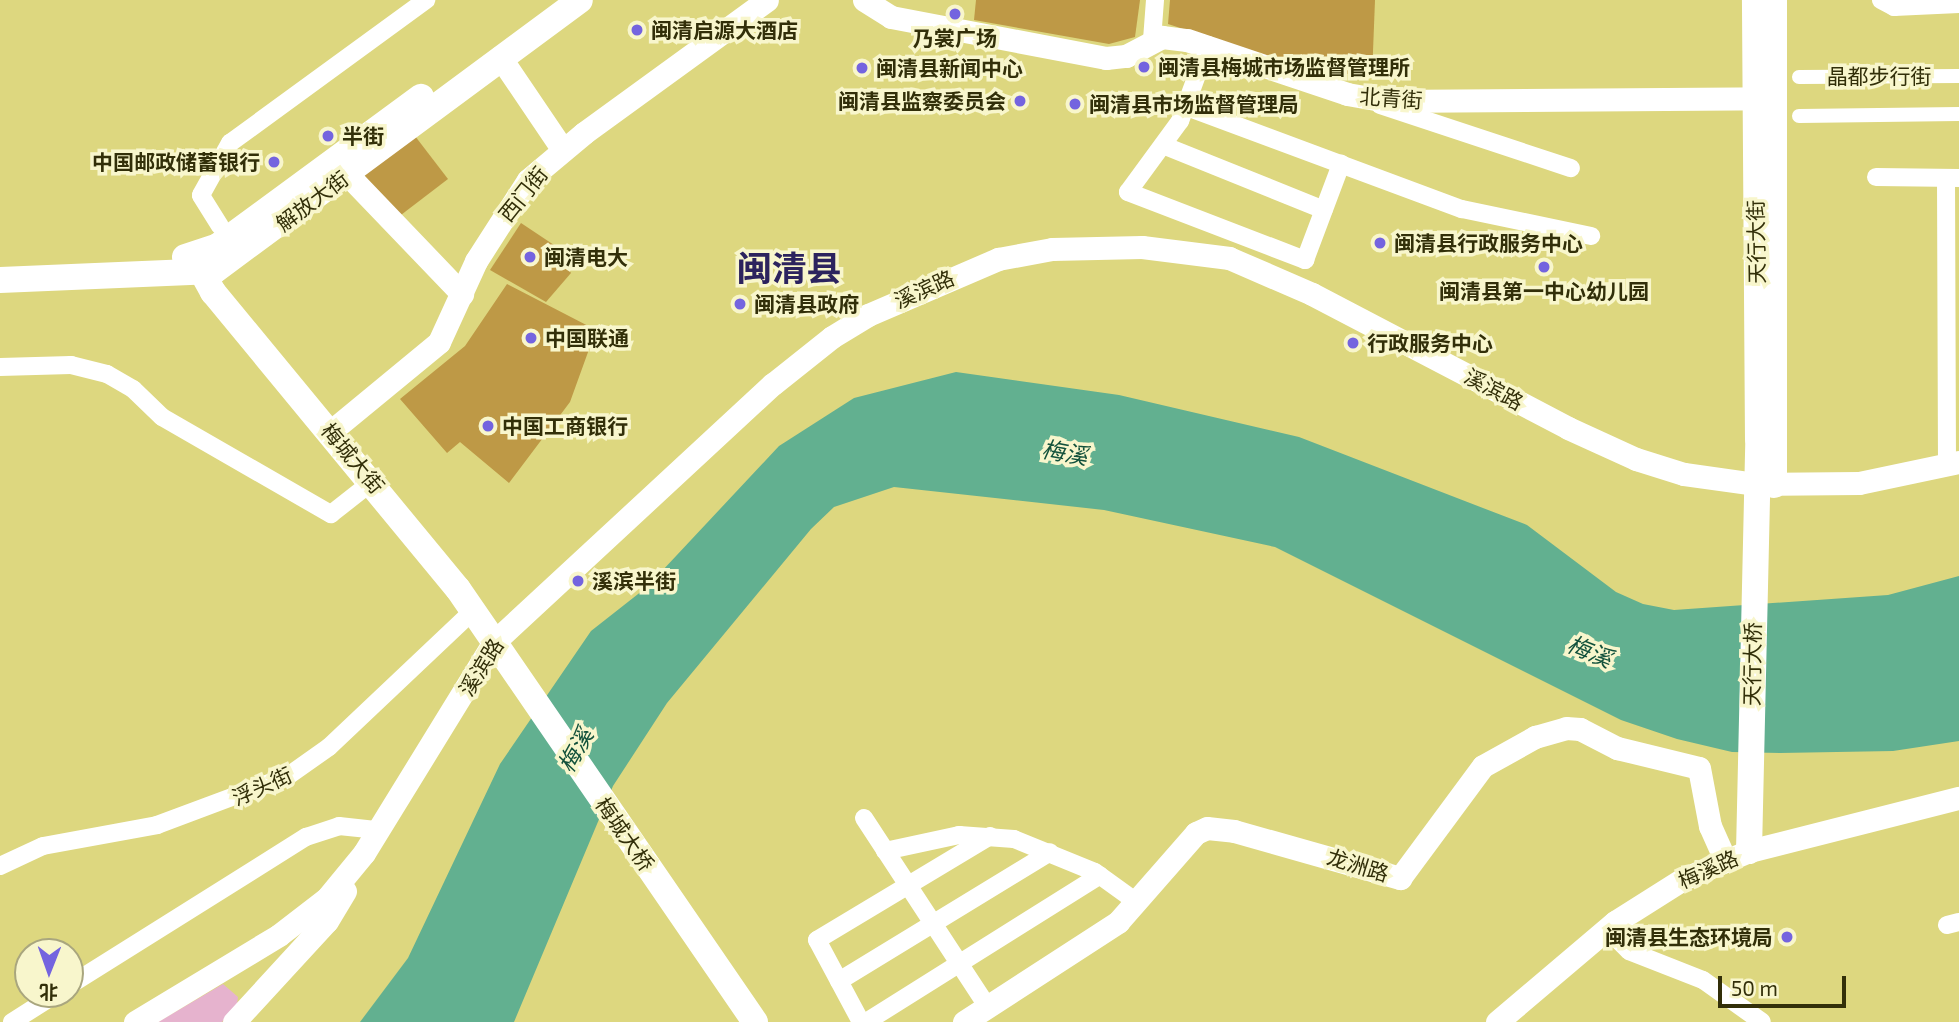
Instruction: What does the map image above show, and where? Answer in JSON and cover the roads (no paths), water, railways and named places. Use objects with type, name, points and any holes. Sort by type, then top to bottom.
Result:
[{"type":"main road","name":"解放大街","points":[[0,265],[201,264],[552,0]]},
{"type":"main road","name":"解放大街","points":[[0,280],[201,264],[234,258],[348,175],[500,57],[580,0]]},
{"type":"main road","name":"天行大街","points":[[1755,0],[1765,98],[1763,518]]},
{"type":"main road","points":[[1765,98],[1774,0]]},
{"type":"main road","name":"梅城大街","points":[[201,264],[330,432],[373,481],[474,610],[501,653]]},
{"type":"main road","name":"天行大桥","points":[[1745,853],[1755,809],[1763,518]]},
{"type":"main road","name":"梅城大桥","points":[[501,653],[755,1022]]},
{"type":"street","points":[[220,226],[201,195],[230,142],[426,0]]},
{"type":"street","name":"西门街","points":[[330,432],[439,342],[462,294],[517,195],[563,150],[767,0]]},
{"type":"street","name":"北青街","points":[[864,0],[891,17],[1106,58],[1126,56],[1152,40],[1174,38],[1208,45],[1347,94],[1407,102],[1765,98]]},
{"type":"street","points":[[1152,40],[1155,0]]},
{"type":"street","points":[[1881,0],[1894,7],[1959,4]]},
{"type":"street","points":[[1208,45],[1187,107],[1165,146],[1128,192],[1305,260],[1341,164]]},
{"type":"street","points":[[500,57],[563,150]]},
{"type":"street","name":"晶都步行街","points":[[1799,77],[1959,76]]},
{"type":"street","points":[[1347,94],[1572,168]]},
{"type":"street","points":[[1187,107],[1476,213],[1591,236]]},
{"type":"street","name":"晶都步行街","points":[[1799,116],[1959,114]]},
{"type":"street","points":[[1165,146],[1324,210]]},
{"type":"street","points":[[348,175],[462,294]]},
{"type":"street","points":[[1876,177],[1953,178],[1953,464]]},
{"type":"street","name":"溪滨路","points":[[135,1022],[298,921],[333,892],[364,853],[501,653],[774,384],[832,337],[920,289],[1022,252],[1142,247],[1229,258],[1318,298],[1619,451],[1684,474],[1765,484],[1859,483],[1953,464]]},
{"type":"street","points":[[0,368],[71,365],[107,374],[133,389],[162,417],[331,514],[373,481]]},
{"type":"street","name":"浮头街","points":[[0,866],[43,846],[181,817],[295,772],[329,747],[474,610]]},
{"type":"street","name":"龙洲路","points":[[964,1022],[1118,922],[1138,903],[1186,840],[1207,828],[1234,831],[1400,878],[1483,766],[1535,737],[1566,728],[1580,729],[1618,748],[1699,768],[1710,826],[1745,853]]},
{"type":"street","name":"梅溪路","points":[[1497,1022],[1607,929],[1664,890],[1745,853],[1959,798]]},
{"type":"street","points":[[864,818],[987,1006]]},
{"type":"street","points":[[84,976],[306,836],[339,826],[379,830]]},
{"type":"street","points":[[885,851],[931,838],[990,836],[1050,852],[1100,875],[1138,903]]},
{"type":"street","points":[[990,836],[817,940],[863,1022],[1100,875]]},
{"type":"street","points":[[839,981],[1050,852]]},
{"type":"street","points":[[234,1022],[327,921],[364,853]]},
{"type":"street","points":[[1607,929],[1629,951],[1703,979],[1762,1022]]},
{"type":"street","points":[[12,1022],[34,1008]]},
{"type":"water","name":"梅溪","points":[[956,372],[1119,395],[1299,437],[1527,525],[1616,592],[1643,604],[1674,610],[1888,595],[1959,576],[1959,741],[1893,751],[1780,753],[1732,752],[1677,739],[1621,720],[1275,547],[1104,510],[894,487],[834,507],[811,529],[667,703],[613,786],[514,1022],[360,1022],[408,958],[500,764],[591,631],[647,587],[779,446],[854,398]]},
{"type":"place","name":"乃裳广场","points":[[955,14]]},
{"type":"place","name":"闽清启源大酒店","points":[[637,30]]},
{"type":"place","name":"闽清县梅城市场监督管理所","points":[[1144,67]]},
{"type":"place","name":"闽清县新闻中心","points":[[862,68]]},
{"type":"place","name":"闽清县监察委员会","points":[[1020,101]]},
{"type":"place","name":"闽清县市场监督管理局","points":[[1075,104]]},
{"type":"place","name":"半街","points":[[328,136]]},
{"type":"place","name":"中国邮政储蓄银行","points":[[274,162]]},
{"type":"place","name":"闽清县行政服务中心","points":[[1380,243]]},
{"type":"place","name":"闽清电大","points":[[530,257]]},
{"type":"place","name":"闽清县第一中心幼儿园","points":[[1544,267]]},
{"type":"place","name":"闽清县政府","points":[[740,304]]},
{"type":"place","name":"中国联通","points":[[531,338]]},
{"type":"place","name":"行政服务中心","points":[[1353,343]]},
{"type":"place","name":"中国工商银行","points":[[488,426]]},
{"type":"place","name":"溪滨半街","points":[[578,581]]},
{"type":"place","name":"闽清县生态环境局","points":[[1787,937]]},
{"type":"district","name":"闽清县","points":[[789,267]]}]
